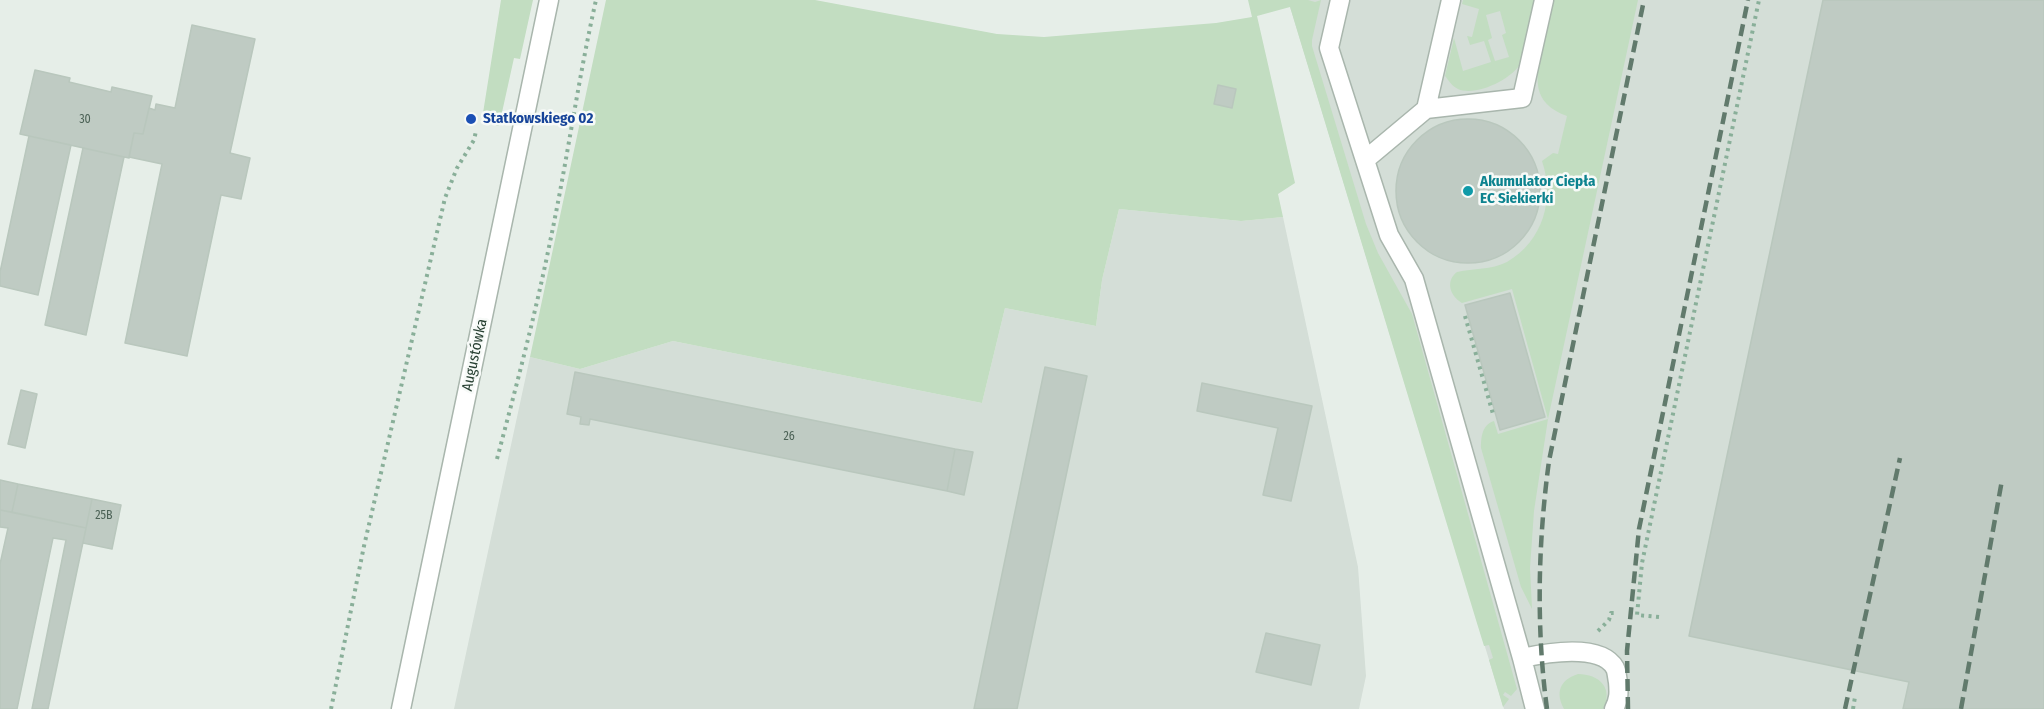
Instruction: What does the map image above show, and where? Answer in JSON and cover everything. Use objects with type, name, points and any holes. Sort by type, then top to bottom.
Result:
[{"type":"street","name":"Augustówka","points":[[401,709],[549,0]]},
{"type":"street","points":[[1340,0],[1329,48],[1389,235],[1414,279],[1535,709]]},
{"type":"street","points":[[1426,109],[1451,0]]},
{"type":"street","points":[[1365,160],[1426,109],[1522,98],[1544,0]]},
{"type":"street","points":[[1522,658],[1565,651],[1590,654],[1607,660],[1616,669],[1620,696],[1614,709]]},
{"type":"path","points":[[496,459],[529,341],[596,0]]},
{"type":"path","points":[[1659,617],[1637,615],[1642,563],[1759,0]]},
{"type":"path","points":[[331,709],[364,546],[445,198],[457,168],[474,140],[476,131]]},
{"type":"path","points":[[1465,316],[1493,414]]},
{"type":"path","points":[[1853,709],[1855,697]]},
{"type":"shaded area","points":[[1288,0],[2044,0],[2044,709],[1504,709]]},
{"type":"shaded area","points":[[1119,209],[1241,221],[1283,217],[1358,567],[1366,676],[1359,709],[454,709],[530,357],[580,369],[673,341],[982,403],[1005,308],[1096,326],[1102,280]]},
{"type":"green space","points":[[501,0],[533,0],[520,59],[514,58],[499,126],[488,123],[483,113]]},
{"type":"green space","points":[[606,0],[815,0],[997,34],[1044,37],[1216,23],[1252,17],[1248,0],[1315,2],[1321,0],[1312,46],[1366,224],[1378,253],[1412,314],[1517,689],[1511,696],[1505,692],[1503,695],[1509,699],[1503,707],[1489,660],[1493,658],[1489,645],[1484,646],[1290,7],[1257,16],[1295,183],[1278,194],[1283,217],[1241,221],[1119,209],[1102,280],[1096,326],[1005,308],[982,403],[673,341],[580,369],[530,357]]},
{"type":"green space","points":[[1463,0],[1535,0],[1521,63],[1502,80],[1474,91],[1458,89],[1445,76],[1454,38],[1463,71],[1491,62],[1484,41],[1470,45],[1467,36],[1472,37],[1479,9],[1462,4]],"holes":[[[1500,11],[1506,33],[1502,35],[1509,57],[1495,61],[1488,40],[1492,38],[1486,15]]]},
{"type":"green space","points":[[1553,0],[1638,0],[1548,419],[1512,289],[1462,303],[1454,296],[1450,284],[1457,272],[1489,268],[1507,262],[1529,243],[1543,218],[1547,190],[1542,161],[1553,153],[1558,154],[1567,116],[1555,111],[1547,104],[1538,88],[1538,69]]},
{"type":"green space","points":[[1548,419],[1534,511],[1530,568],[1532,609],[1521,587],[1481,448],[1481,440],[1487,425],[1494,421],[1498,434]]},
{"type":"green space","points":[[1578,674],[1592,677],[1602,684],[1607,695],[1603,709],[1564,709],[1560,697],[1561,687],[1563,683]]},
{"type":"building","points":[[1823,0],[2044,0],[2044,709],[1903,709],[1909,682],[1689,636]]},
{"type":"building","points":[[192,25],[255,39],[230,153],[250,158],[241,199],[221,195],[187,356],[125,343],[162,164],[129,157],[134,133],[143,134],[149,108],[155,110],[156,104],[175,108]]},
{"type":"building","points":[[35,70],[70,78],[69,82],[111,92],[112,87],[152,96],[143,134],[134,133],[129,158],[20,134]]},
{"type":"building","points":[[1218,85],[1236,89],[1232,108],[1214,104]]},
{"type":"building","name":"Akumulator Ciepła EC Siekierki","points":[[1468,119],[1495,125],[1508,131],[1519,140],[1528,151],[1534,164],[1540,191],[1534,218],[1528,231],[1519,242],[1508,251],[1495,257],[1468,263],[1441,257],[1428,251],[1417,242],[1408,231],[1402,218],[1396,191],[1402,164],[1408,151],[1417,140],[1428,131],[1441,125]]},
{"type":"building","points":[[29,136],[71,145],[38,295],[0,286],[0,272]]},
{"type":"building","points":[[83,148],[124,157],[86,335],[45,325]]},
{"type":"building","points":[[1510,293],[1545,417],[1500,430],[1465,305]]},
{"type":"building","points":[[1045,367],[1087,376],[1017,709],[974,709]]},
{"type":"building","points":[[575,372],[955,449],[947,491],[590,419],[589,425],[580,424],[581,417],[567,414]]},
{"type":"building","points":[[1202,383],[1312,406],[1291,501],[1263,495],[1278,428],[1197,411]]},
{"type":"building","points":[[21,390],[37,394],[25,448],[8,444]]},
{"type":"building","points":[[955,449],[973,452],[964,495],[947,491]]},
{"type":"building","points":[[0,480],[18,484],[12,512],[0,510]]},
{"type":"building","points":[[18,484],[92,499],[86,528],[12,512]]},
{"type":"building","points":[[92,499],[121,505],[112,549],[83,543]]},
{"type":"building","points":[[0,510],[86,528],[48,709],[32,709],[66,540],[53,538],[17,709],[0,709],[0,564],[8,528],[0,527]]},
{"type":"building","points":[[1266,633],[1320,645],[1311,685],[1256,672]]},
{"type":"railway","points":[[1547,709],[1541,647],[1540,585],[1542,523],[1549,461],[1644,0]]},
{"type":"railway","points":[[1628,709],[1627,651],[1639,529],[1748,0]]},
{"type":"railway","points":[[1845,709],[1900,458]]},
{"type":"railway","points":[[1961,709],[2002,480]]},
{"type":"place","name":"Statkowskiego 02","points":[[471,119]]},
{"type":"place","name":"Akumulator Ciepła EC Siekierki","points":[[1468,191]]}]
